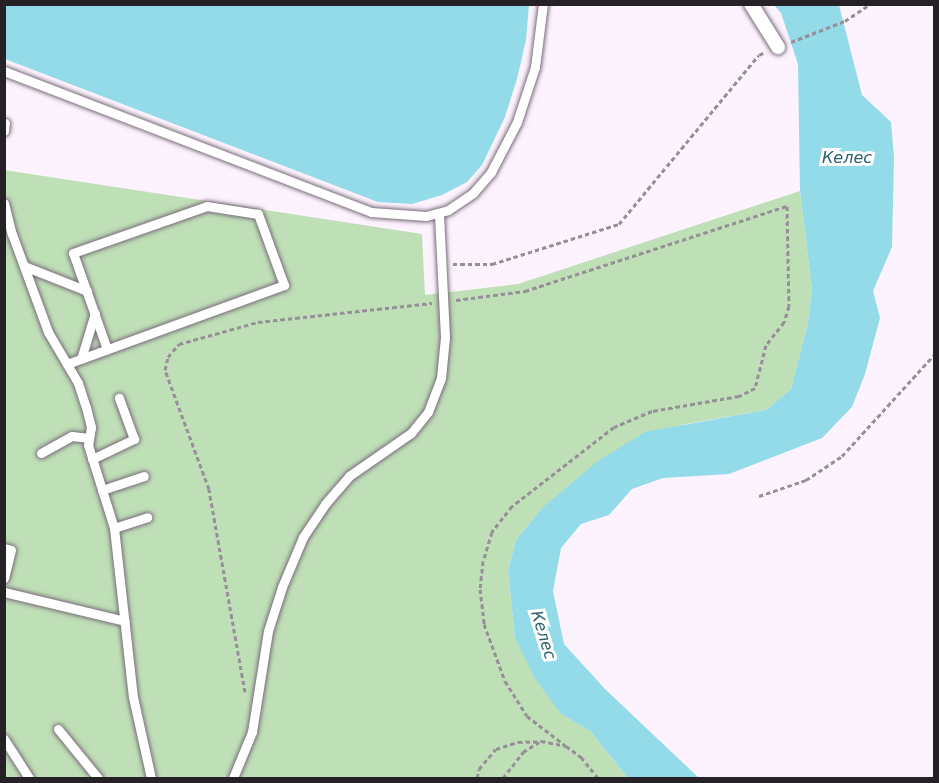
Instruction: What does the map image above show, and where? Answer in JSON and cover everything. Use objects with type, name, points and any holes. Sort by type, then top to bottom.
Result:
[{"type":"street","points":[[751,4],[778,47]]},
{"type":"lane","points":[[4,71],[370,212],[399,216],[439,213],[448,210],[473,193],[491,172],[517,122],[534,67],[543,4]]},
{"type":"lane","points":[[4,131],[5,123]]},
{"type":"lane","points":[[4,203],[12,234],[48,332],[67,364],[86,406],[91,427],[88,445],[114,528],[133,697],[151,778]]},
{"type":"lane","points":[[67,364],[284,285],[258,214],[207,206],[73,253],[107,348]]},
{"type":"lane","points":[[233,778],[252,732],[268,631],[282,587],[303,537],[325,504],[349,476],[411,433],[428,412],[441,378],[445,337],[439,213]]},
{"type":"lane","points":[[24,266],[87,291]]},
{"type":"lane","points":[[81,358],[94,313]]},
{"type":"lane","points":[[92,459],[134,439],[119,398]]},
{"type":"lane","points":[[41,453],[72,436],[89,438]]},
{"type":"lane","points":[[102,490],[144,476]]},
{"type":"lane","points":[[114,528],[147,517]]},
{"type":"lane","points":[[4,539],[8,549],[4,578]]},
{"type":"lane","points":[[4,592],[125,621]]},
{"type":"lane","points":[[58,729],[98,778]]},
{"type":"lane","points":[[4,739],[28,778]]},
{"type":"path","points":[[442,264],[492,264],[619,224],[759,55],[845,21],[870,4]]},
{"type":"path","points":[[246,698],[209,489],[165,370],[168,357],[179,344],[258,322],[525,291],[787,207],[789,306],[784,322],[766,345],[754,388],[739,396],[652,411],[614,427],[512,506],[492,532],[483,561],[480,589],[484,624],[505,681],[526,716],[581,757],[598,778]]},
{"type":"path","points":[[759,496],[806,480],[842,456],[934,355]]},
{"type":"path","points":[[477,778],[479,769],[496,749],[518,742],[541,741],[566,746]]},
{"type":"path","points":[[502,778],[523,752],[541,741]]},
{"type":"green space","points":[[4,170],[422,234],[425,295],[518,284],[800,191],[812,290],[808,322],[791,389],[766,410],[681,425],[542,508],[516,540],[508,570],[515,638],[561,714],[590,731],[628,778],[5,778]]},
{"type":"water","points":[[4,5],[529,5],[526,40],[517,79],[505,117],[482,165],[467,182],[442,195],[412,204],[378,202],[5,59]]},
{"type":"water","name":"Келес","points":[[774,5],[839,5],[862,95],[891,122],[894,157],[892,247],[873,291],[880,318],[865,374],[852,407],[822,438],[729,474],[663,478],[632,489],[609,515],[581,524],[561,548],[553,591],[564,644],[605,689],[699,778],[628,778],[590,731],[561,714],[534,677],[515,638],[508,570],[516,540],[542,508],[598,461],[645,432],[766,410],[791,389],[808,322],[812,290],[800,191],[798,64],[781,13]]}]
